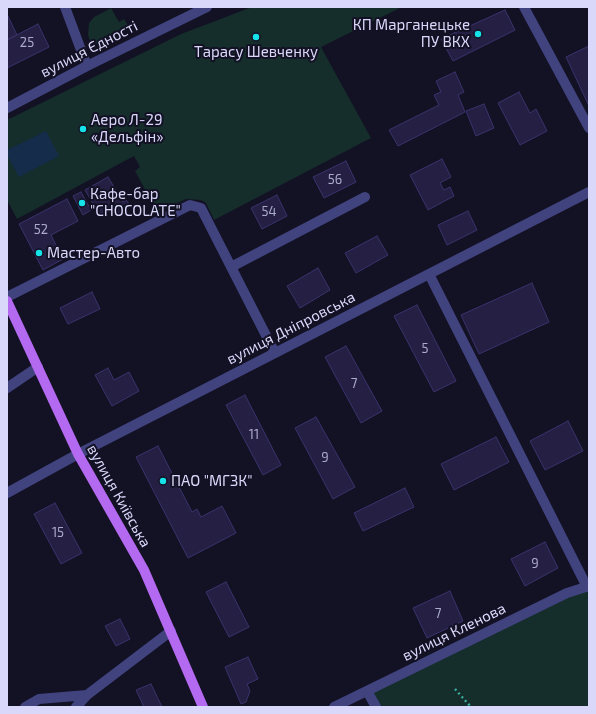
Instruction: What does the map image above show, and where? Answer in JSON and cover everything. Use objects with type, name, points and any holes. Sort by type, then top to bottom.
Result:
[{"type":"main road","name":"вулиця Київська","points":[[7,301],[78,454],[144,570],[203,707]]},
{"type":"street","points":[[65,7],[87,66]]},
{"type":"street","name":"вулиця Єдності","points":[[7,108],[87,66],[207,7]]},
{"type":"street","points":[[524,7],[589,128]]},
{"type":"street","name":"вулиця Дніпровська","points":[[7,493],[78,454],[589,192]]},
{"type":"street","points":[[231,267],[365,197]]},
{"type":"street","points":[[7,297],[190,204],[202,208],[274,353]]},
{"type":"street","points":[[429,274],[588,586]]},
{"type":"street","points":[[7,388],[38,367]]},
{"type":"street","name":"вулиця Кленова","points":[[334,707],[567,593],[588,586]]},
{"type":"street","points":[[76,707],[87,695],[171,631]]},
{"type":"street","points":[[367,691],[376,707]]},
{"type":"street","points":[[25,707],[39,699],[87,695]]},
{"type":"street","points":[[87,695],[88,707]]},
{"type":"path","points":[[455,689],[471,707]]},
{"type":"green space","points":[[252,7],[402,7],[321,47],[371,138],[214,220],[206,203],[201,200],[186,199],[157,212],[135,171],[140,167],[134,156],[17,219],[7,200],[7,120],[181,34]]},
{"type":"green space","points":[[111,8],[119,22],[124,19],[129,27],[91,47],[88,34],[89,23],[94,17]]},
{"type":"green space","points":[[589,586],[589,707],[376,707],[367,691]]},
{"type":"water","points":[[46,131],[59,156],[19,177],[7,155],[7,150]]},
{"type":"building","name":"КП Марганецьке ПУ ВКХ","points":[[505,10],[515,30],[453,61],[441,39]]},
{"type":"building","points":[[7,14],[17,35],[7,40]]},
{"type":"building","points":[[38,24],[49,47],[7,68],[7,40]]},
{"type":"building","points":[[589,46],[589,106],[566,57]]},
{"type":"building","points":[[455,72],[464,92],[458,95],[465,112],[398,146],[389,130],[439,105],[434,95],[441,92],[436,81]]},
{"type":"building","points":[[519,92],[530,113],[536,109],[547,131],[520,145],[498,103]]},
{"type":"building","points":[[484,104],[494,128],[476,136],[466,111]]},
{"type":"building","points":[[442,159],[451,177],[440,183],[444,190],[450,187],[454,196],[428,210],[410,175]]},
{"type":"building","points":[[346,161],[356,182],[324,198],[313,177]]},
{"type":"building","points":[[108,177],[123,202],[126,200],[130,205],[113,216],[108,209],[99,214],[85,190]]},
{"type":"building","name":"Кафе-бар \"CHOCOLATE\"","points":[[81,192],[91,210],[83,215],[73,196]]},
{"type":"building","points":[[277,195],[287,216],[262,229],[251,208]]},
{"type":"building","points":[[67,199],[78,221],[51,235],[63,259],[43,270],[19,224]]},
{"type":"building","points":[[468,211],[477,230],[447,245],[438,225]]},
{"type":"building","points":[[377,236],[388,255],[356,273],[345,253]]},
{"type":"building","points":[[318,268],[330,290],[300,308],[287,286]]},
{"type":"building","points":[[532,283],[549,322],[479,354],[461,315]]},
{"type":"building","points":[[92,292],[100,309],[68,324],[60,308]]},
{"type":"building","points":[[417,305],[456,381],[434,392],[394,316]]},
{"type":"building","points":[[346,346],[382,411],[361,423],[325,357]]},
{"type":"building","points":[[108,368],[114,380],[129,372],[139,391],[112,406],[95,375]]},
{"type":"building","points":[[245,395],[281,465],[263,475],[226,405]]},
{"type":"building","points":[[316,417],[355,487],[333,499],[295,428]]},
{"type":"building","points":[[568,421],[583,451],[545,470],[530,441]]},
{"type":"building","points":[[496,437],[509,462],[454,490],[441,464]]},
{"type":"building","name":"ПАО \"МГЗК\"","points":[[158,446],[192,512],[197,509],[201,517],[222,506],[236,533],[188,558],[136,457]]},
{"type":"building","points":[[405,488],[414,507],[363,531],[354,513]]},
{"type":"building","points":[[55,503],[82,553],[61,564],[34,514]]},
{"type":"building","points":[[545,542],[558,568],[525,586],[511,559]]},
{"type":"building","points":[[226,582],[249,627],[229,637],[206,592]]},
{"type":"building","points":[[450,591],[463,621],[427,638],[413,608]]},
{"type":"building","points":[[120,619],[130,639],[116,646],[105,626]]},
{"type":"building","points":[[248,657],[258,679],[247,684],[250,691],[246,702],[241,704],[225,667]]},
{"type":"building","points":[[151,684],[162,707],[144,707],[136,690]]},
{"type":"place","name":"КП Марганецьке ПУ ВКХ","points":[[478,34]]},
{"type":"place","name":"Тарасу Шевченку","points":[[256,37]]},
{"type":"place","name":"Аеро Л-29 «Дельфін»","points":[[83,129]]},
{"type":"place","name":"Кафе-бар \"CHOCOLATE\"","points":[[82,203]]},
{"type":"place","name":"Мастер-Авто","points":[[39,253]]},
{"type":"place","name":"ПАО \"МГЗК\"","points":[[163,481]]}]
